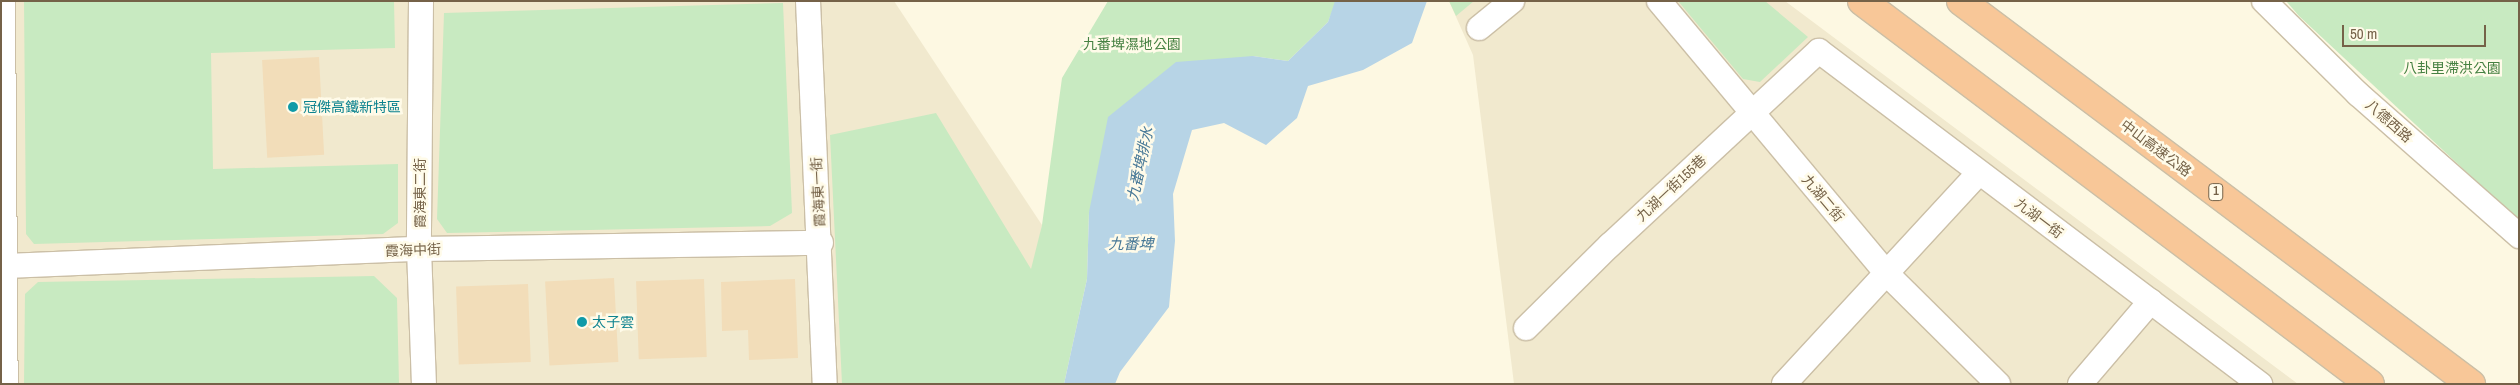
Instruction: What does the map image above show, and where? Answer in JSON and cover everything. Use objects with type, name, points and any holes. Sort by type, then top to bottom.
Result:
[{"type":"highway","points":[[1862,1],[2370,384]]},
{"type":"highway","name":"中山高速公路","points":[[1961,1],[2471,384]]},
{"type":"street","points":[[3,1],[6,384]]},
{"type":"street","name":"霞海東二街","points":[[421,1],[420,249],[424,384]]},
{"type":"street","name":"霞海東一街","points":[[808,1],[825,384]]},
{"type":"street","points":[[1479,28],[1512,1]]},
{"type":"street","name":"九湖二街","points":[[1660,1],[1751,114],[1888,274],[1998,384]]},
{"type":"street","name":"八德西路","points":[[2264,1],[2358,94],[2519,236]]},
{"type":"street","name":"九湖一街155巷","points":[[1526,328],[1819,51]]},
{"type":"street","name":"九湖一街","points":[[1819,51],[2260,384]]},
{"type":"street","points":[[1784,384],[1888,274],[1979,173]]},
{"type":"street","name":"霞海中街","points":[[6,266],[420,249],[820,243]]},
{"type":"street","points":[[2080,384],[2151,301]]},
{"type":"shaded area","points":[[1,1],[894,1],[1042,225],[1011,384],[1,384]]},
{"type":"shaded area","points":[[1449,1],[1785,1],[2298,384],[1514,384],[1473,55]]},
{"type":"green space","points":[[24,1],[394,1],[395,48],[211,53],[213,169],[398,164],[398,223],[383,234],[34,244],[26,234]]},
{"type":"green space","name":"九番埤濕地公園","points":[[1108,1],[1335,1],[1335,4],[1328,22],[1288,61],[1253,56],[1089,212],[1087,279],[1064,384],[842,384],[830,135],[936,113],[1031,269],[1042,225],[1062,78]]},
{"type":"green space","points":[[1449,1],[1474,1],[1456,16]]},
{"type":"green space","points":[[1678,1],[1765,1],[1808,37],[1760,82],[1743,79]]},
{"type":"green space","name":"八卦里滯洪公園","points":[[2286,1],[2519,1],[2519,221],[2299,16]]},
{"type":"green space","points":[[783,3],[792,213],[770,226],[447,233],[437,219],[444,13]]},
{"type":"green space","points":[[374,276],[397,298],[399,384],[24,384],[25,294],[38,282]]},
{"type":"water","name":"九番埤","points":[[1335,1],[1427,1],[1412,43],[1363,70],[1308,86],[1297,118],[1266,145],[1224,123],[1192,130],[1173,194],[1175,241],[1169,307],[1120,372],[1115,384],[1064,384],[1087,279],[1089,212],[1108,117],[1176,62],[1253,56],[1288,61],[1328,22]]},
{"type":"building","name":"冠傑高鐵新特區","points":[[319,57],[324,155],[267,158],[262,60]]},
{"type":"building","name":"太子雲","points":[[614,278],[618,362],[549,365],[545,282]]},
{"type":"building","name":"太子雲","points":[[704,279],[707,357],[639,359],[636,281]]},
{"type":"building","points":[[795,279],[798,358],[749,360],[748,330],[722,331],[721,282]]},
{"type":"building","points":[[528,284],[531,362],[459,364],[456,287]]},
{"type":"place","name":"冠傑高鐵新特區","points":[[293,107]]},
{"type":"place","name":"太子雲","points":[[582,322]]},
{"type":"water label","name":"九番埤排水","points":[[1140,164]]}]
